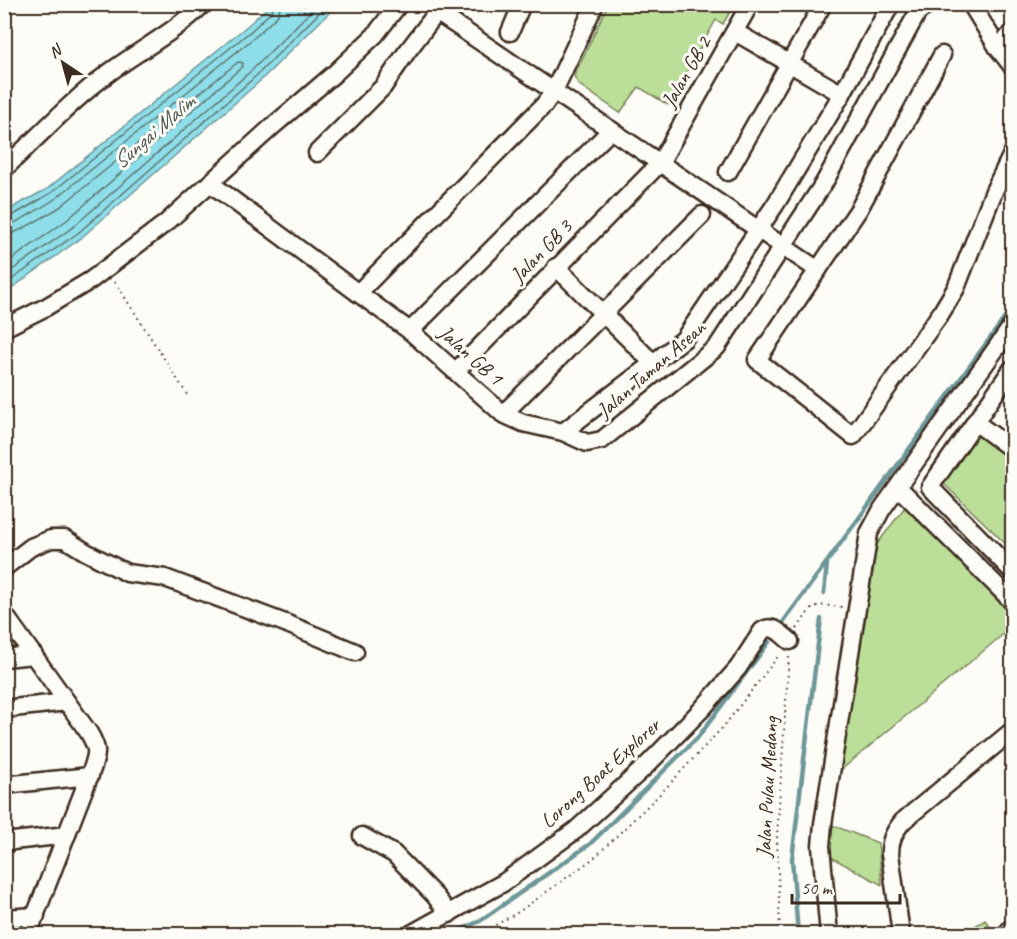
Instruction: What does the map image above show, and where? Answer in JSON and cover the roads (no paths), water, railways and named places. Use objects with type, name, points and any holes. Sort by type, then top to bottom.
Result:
[{"type":"street","points":[[4,169],[89,88],[182,24],[203,4]]},
{"type":"street","points":[[4,328],[46,307],[107,269],[167,222],[335,73],[375,35],[399,4]]},
{"type":"street","points":[[510,32],[522,4]]},
{"type":"street","points":[[358,294],[544,105],[554,91],[595,4]]},
{"type":"street","name":"Jalan GB 2","points":[[660,163],[750,4]]},
{"type":"street","points":[[728,172],[823,4]]},
{"type":"street","name":"Jalan Taman Asean","points":[[891,4],[843,94],[758,229],[684,339],[563,432],[587,443],[602,440],[717,346],[824,183],[918,7]]},
{"type":"street","points":[[971,4],[1012,66]]},
{"type":"street","points":[[438,8],[441,15],[818,270]]},
{"type":"street","points":[[317,153],[383,87],[438,8]]},
{"type":"street","points":[[735,32],[843,94]]},
{"type":"street","points":[[998,48],[1012,33]]},
{"type":"street","points":[[942,55],[859,210],[757,360],[853,436],[941,313],[956,288],[994,191],[1012,154]]},
{"type":"street","points":[[410,331],[611,130]]},
{"type":"street","name":"Jalan GB 3","points":[[456,371],[660,163]]},
{"type":"street","name":"Jalan GB 1","points":[[210,183],[410,331],[503,414],[523,423],[563,432]]},
{"type":"street","points":[[503,414],[702,215]]},
{"type":"street","points":[[556,267],[653,363]]},
{"type":"street","points":[[829,934],[822,835],[869,532],[882,509],[1012,326]]},
{"type":"street","points":[[1012,369],[930,487],[1012,571]]},
{"type":"street","points":[[975,422],[1009,447],[1012,444]]},
{"type":"street","points":[[899,488],[1012,601]]},
{"type":"street","points":[[4,568],[31,547],[51,539],[65,539],[127,573],[165,578],[355,652]]},
{"type":"street","points":[[4,614],[97,747],[97,756],[90,776],[28,934]]},
{"type":"street","name":"Lorong Boat Explorer","points":[[411,934],[503,883],[576,830],[638,774],[702,709],[738,668],[767,627],[772,627],[790,641]]},
{"type":"street","points":[[4,658],[34,655]]},
{"type":"street","points":[[4,709],[67,702]]},
{"type":"street","points":[[901,934],[890,854],[890,843],[895,831],[903,820],[1012,731]]},
{"type":"street","points":[[4,785],[90,776]]},
{"type":"street","points":[[4,842],[67,835]]},
{"type":"street","points":[[362,836],[394,854],[435,896],[448,914]]},
{"type":"street","points":[[4,918],[36,916]]},
{"type":"street","points":[[1006,934],[1012,927]]},
{"type":"water","name":"Sungai Malim","points":[[270,5],[337,5],[260,81],[81,238],[5,293],[5,215],[17,205],[47,189]]},
{"type":"waterway","points":[[781,625],[1012,308]]},
{"type":"waterway","points":[[824,593],[827,564]]},
{"type":"waterway","points":[[798,934],[792,859],[821,619]]},
{"type":"waterway","points":[[452,934],[480,921],[590,844],[699,736],[769,642]]}]
